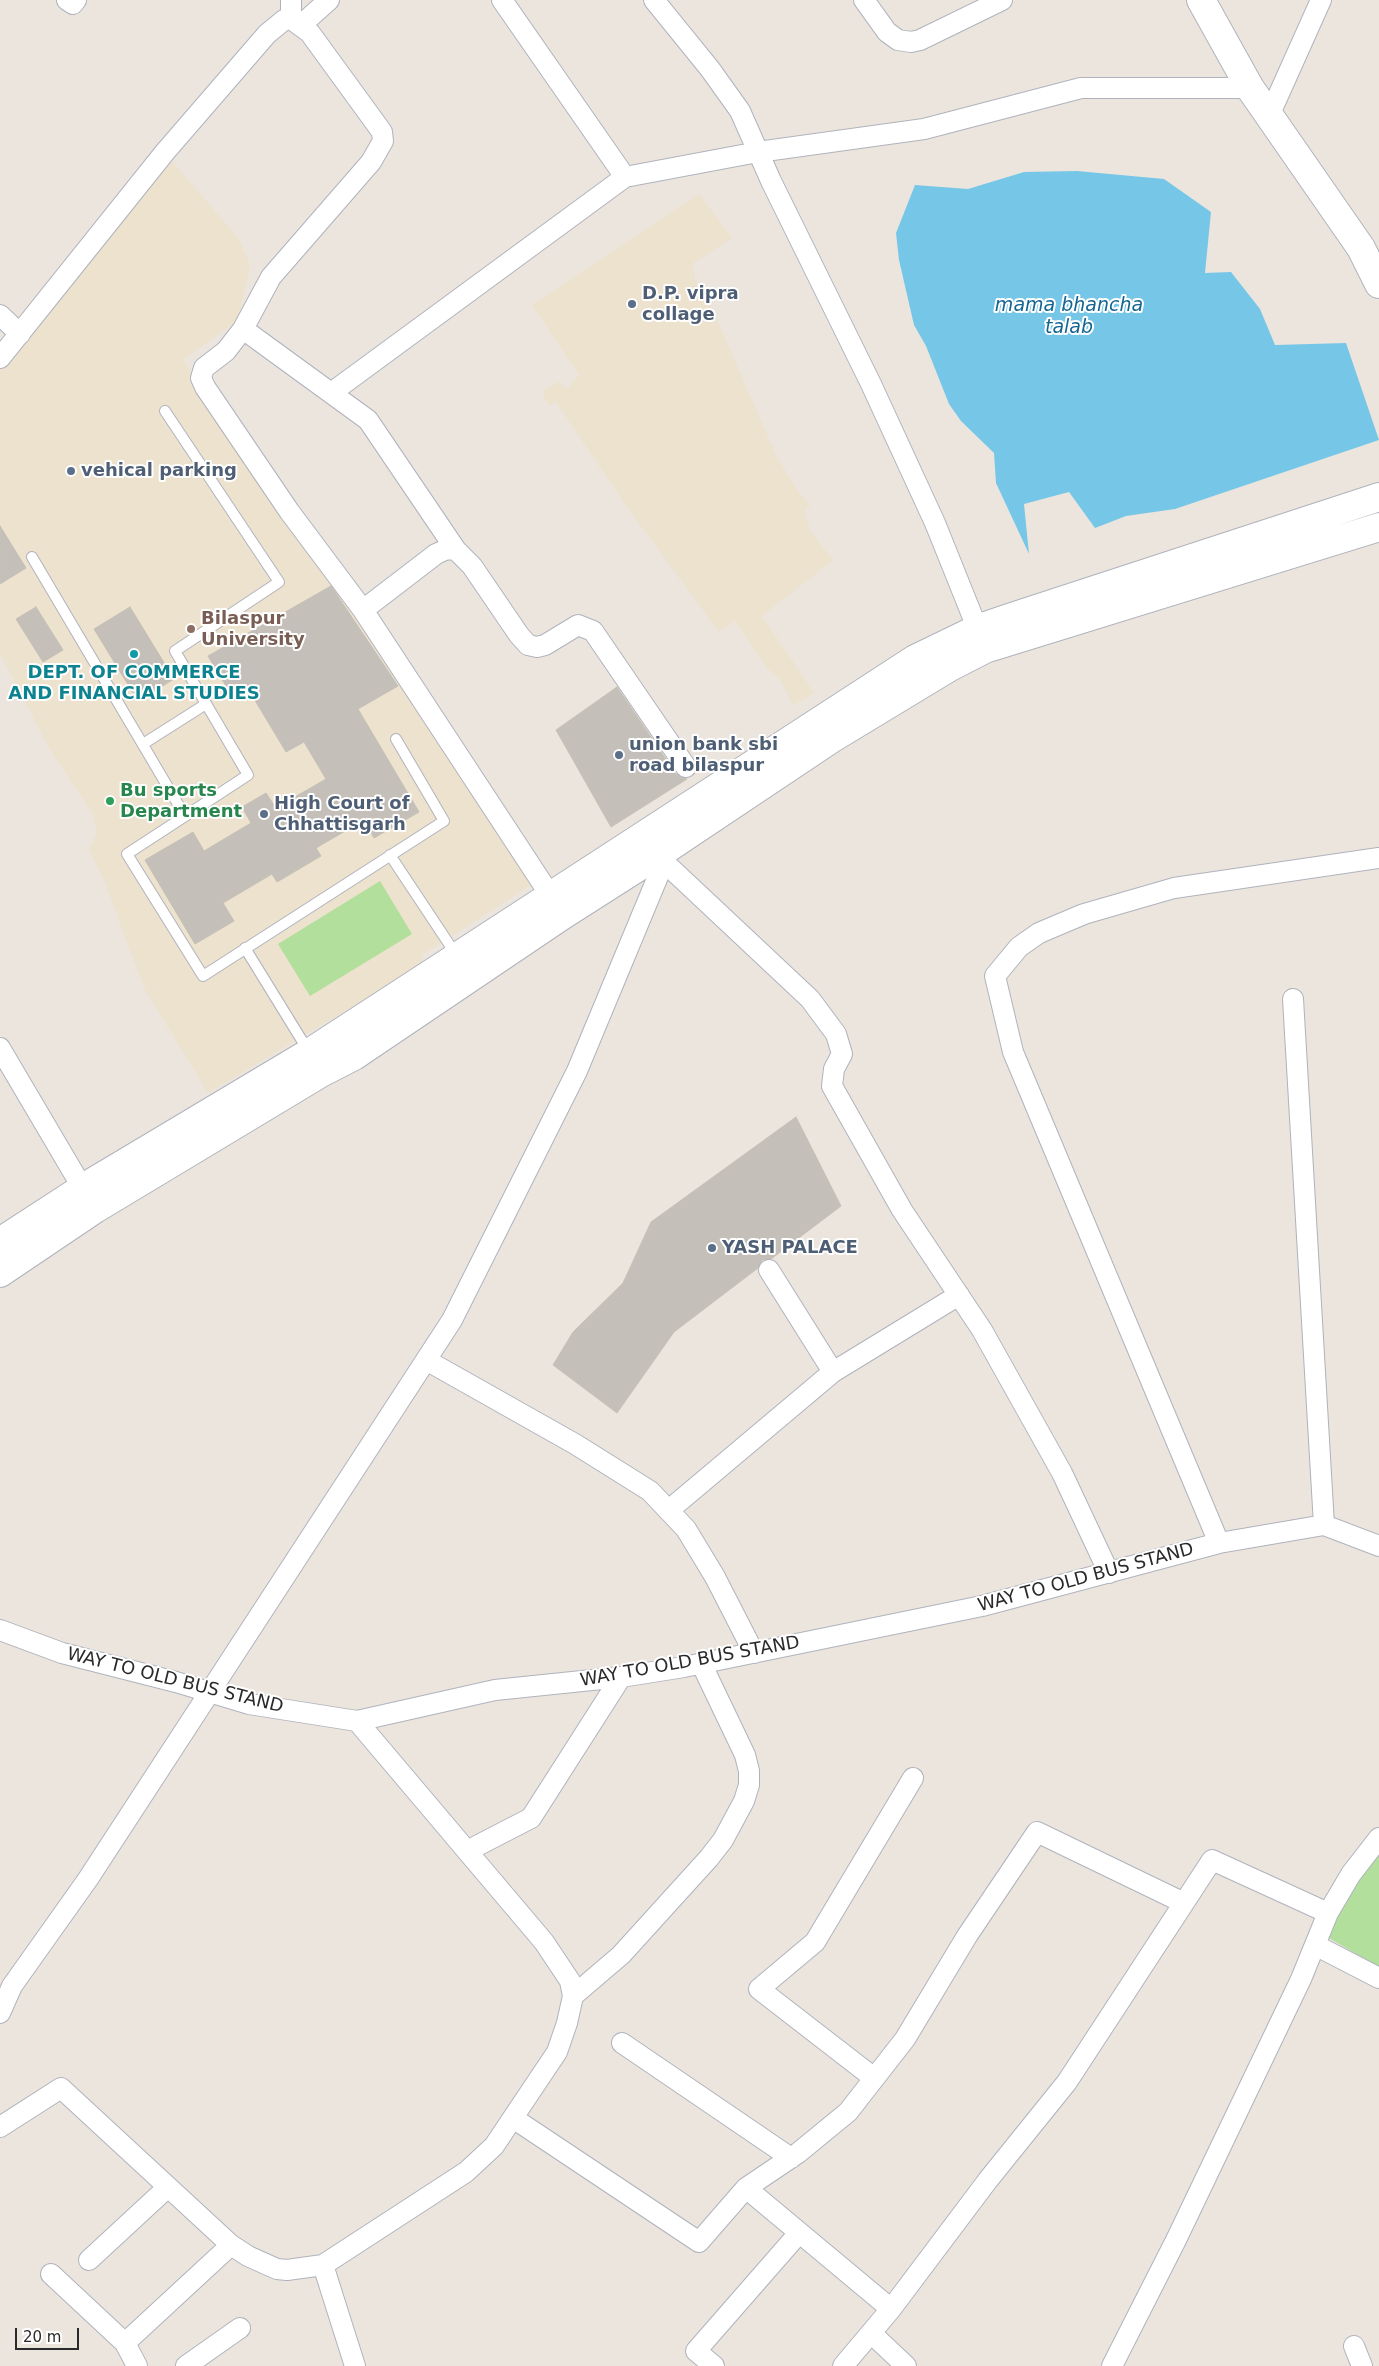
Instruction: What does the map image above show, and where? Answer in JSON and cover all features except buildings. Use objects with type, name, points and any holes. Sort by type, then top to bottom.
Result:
[{"type":"main road","points":[[1201,0],[1250,88],[1361,248],[1379,284]]},
{"type":"main road","points":[[315,1063],[354,1056],[563,915],[666,855],[832,739],[950,667],[981,639],[1379,497]]},
{"type":"main road","points":[[0,1242],[89,1199],[315,1063],[458,957],[915,659],[1379,527]]},
{"type":"main road","points":[[0,1273],[89,1199]]},
{"type":"street","points":[[67,0],[73,4],[76,0]]},
{"type":"street","points":[[0,358],[165,152],[261,41],[284,20],[329,0]]},
{"type":"street","points":[[502,0],[625,177]]},
{"type":"street","points":[[654,0],[710,68],[740,110],[758,152],[883,410],[935,523],[981,639]]},
{"type":"street","points":[[864,0],[887,32],[898,40],[911,42],[920,40],[1002,0]]},
{"type":"street","points":[[1269,116],[1321,0]]},
{"type":"street","points":[[294,15],[310,33],[382,132],[383,141],[371,162],[271,277],[243,329],[226,351],[204,368],[201,378],[205,387],[289,511],[362,610],[550,896]]},
{"type":"street","points":[[331,393],[625,177],[758,152],[924,129],[1081,88],[1250,88]]},
{"type":"street","points":[[0,315],[20,334]]},
{"type":"street","points":[[243,329],[368,420],[456,550],[472,566],[519,635],[528,644],[537,647],[545,645],[578,626],[592,631],[686,767]]},
{"type":"street","points":[[362,610],[436,554],[447,549],[456,550]]},
{"type":"street","points":[[0,2012],[6,1980],[88,1880],[452,1320],[577,1071],[666,855],[810,999],[836,1034],[842,1054],[834,1069],[832,1086],[902,1210],[982,1330],[1062,1473],[1109,1573]]},
{"type":"street","points":[[1219,1543],[1013,1052],[995,976],[1019,947],[1039,934],[1084,914],[1174,888],[1379,858]]},
{"type":"street","points":[[1293,999],[1324,1525],[1379,1546]]},
{"type":"street","points":[[0,1048],[89,1199]]},
{"type":"street","points":[[770,1270],[833,1372]]},
{"type":"street","points":[[669,1510],[833,1372],[959,1295]]},
{"type":"street","points":[[426,1360],[575,1444],[650,1491],[669,1510],[691,1537],[715,1577],[754,1653]]},
{"type":"street","name":"WAY TO OLD BUS STAND","points":[[0,1630],[62,1653],[249,1704],[357,1721],[495,1690],[621,1677],[754,1653],[982,1606],[1219,1543],[1324,1525]]},
{"type":"street","points":[[574,1996],[621,1955],[709,1858],[723,1840],[744,1801],[749,1785],[750,1771],[745,1755],[701,1663]]},
{"type":"street","points":[[469,1850],[531,1818],[621,1677]]},
{"type":"street","points":[[0,2127],[61,2088],[231,2245],[248,2256],[277,2269],[287,2270],[323,2265],[466,2172],[494,2146],[556,2052],[567,2023],[574,1996],[570,1981],[559,1961],[469,1850],[357,1721]]},
{"type":"street","points":[[874,2078],[759,1989],[815,1942],[913,1778]]},
{"type":"street","points":[[513,2118],[700,2242],[746,2188],[791,2158],[848,2112],[905,2038],[967,1936],[1037,1832],[1184,1903]]},
{"type":"street","points":[[1112,2366],[1176,2240],[1301,1979],[1328,1913],[1350,1874],[1379,1838]]},
{"type":"street","points":[[843,2366],[890,2309],[988,2180],[1067,2082],[1212,1860],[1328,1913]]},
{"type":"street","points":[[1315,1945],[1379,1978]]},
{"type":"street","points":[[622,2042],[791,2158]]},
{"type":"street","points":[[89,2260],[168,2187]]},
{"type":"street","points":[[746,2188],[890,2309]]},
{"type":"street","points":[[714,2366],[696,2351],[799,2232]]},
{"type":"street","points":[[125,2343],[231,2245]]},
{"type":"street","points":[[323,2265],[353,2365]]},
{"type":"street","points":[[51,2274],[125,2343],[137,2366]]},
{"type":"street","points":[[186,2366],[240,2328]]},
{"type":"street","points":[[871,2332],[906,2366]]},
{"type":"street","points":[[1354,2346],[1362,2366]]},
{"type":"lane","points":[[165,411],[279,582],[175,651],[248,775],[127,854],[202,976],[444,821],[396,739]]},
{"type":"lane","points":[[32,557],[185,816]]},
{"type":"lane","points":[[143,744],[206,704]]},
{"type":"lane","points":[[390,855],[458,957]]},
{"type":"lane","points":[[245,948],[315,1063]]},
{"type":"shaded area","name":"Bilaspur University","points":[[165,153],[239,239],[250,265],[238,320],[183,360],[226,428],[540,879],[421,956],[425,963],[208,1093],[144,988],[105,883],[89,849],[97,833],[93,815],[49,748],[0,654],[0,340],[73,249]]},
{"type":"shaded area","points":[[699,194],[732,238],[692,264],[698,292],[705,292],[776,455],[797,490],[810,505],[804,512],[811,532],[833,560],[762,616],[814,693],[793,705],[780,679],[767,668],[735,621],[719,632],[624,503],[556,402],[550,406],[543,397],[545,389],[558,382],[567,389],[579,375],[532,305]]},
{"type":"green space","points":[[380,881],[412,934],[310,996],[278,944]]},
{"type":"green space","points":[[1379,1846],[1379,1967],[1327,1937],[1328,1913]]},
{"type":"water","name":"mama bhancha talab","points":[[1077,171],[1164,179],[1211,212],[1205,273],[1231,272],[1260,309],[1275,345],[1346,343],[1379,440],[1175,509],[1126,516],[1095,528],[1069,492],[1024,504],[1029,554],[996,483],[994,453],[961,421],[949,404],[926,346],[914,325],[899,260],[896,233],[915,185],[968,189],[1024,172]]},
{"type":"place","name":"D.P. vipra collage","points":[[632,304]]},
{"type":"place","name":"vehical parking","points":[[71,471]]},
{"type":"place","name":"Bilaspur University","points":[[191,629]]},
{"type":"place","name":"DEPT. OF COMMERCE AND FINANCIAL STUDIES","points":[[134,654]]},
{"type":"place","name":"union bank sbi road bilaspur","points":[[619,755]]},
{"type":"place","name":"Bu sports Department","points":[[110,801]]},
{"type":"place","name":"High Court of Chhattisgarh","points":[[264,814]]},
{"type":"place","name":"YASH PALACE","points":[[712,1248]]}]
